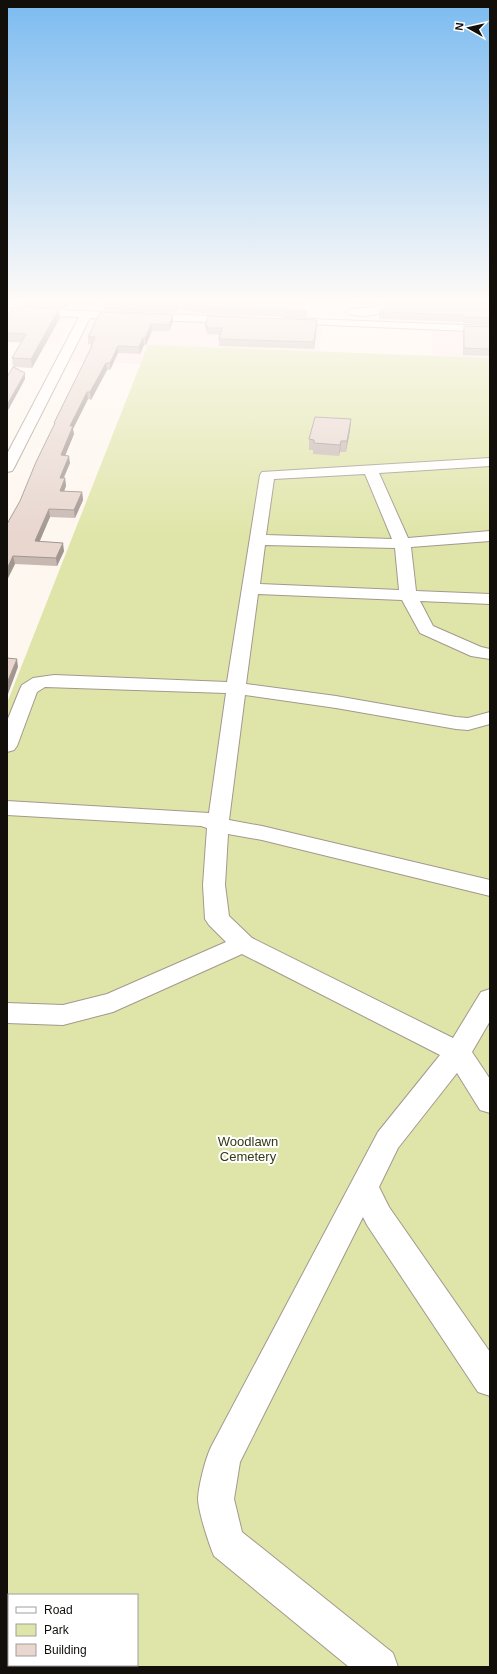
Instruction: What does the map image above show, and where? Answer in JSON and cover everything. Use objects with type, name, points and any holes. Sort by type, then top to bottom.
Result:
[{"type":"street","points":[[7,468],[52,381]]},
{"type":"street","points":[[490,462],[267,475],[218,825],[214,884],[217,919],[243,944],[458,1052],[490,1102]]},
{"type":"street","points":[[370,469],[402,543],[408,595],[426,629],[477,652],[490,654]]},
{"type":"street","points":[[258,540],[386,544],[490,536]]},
{"type":"street","points":[[251,589],[490,599]]},
{"type":"street","points":[[7,746],[29,689],[40,682],[54,681],[236,688],[336,702],[456,723],[468,724],[490,718]]},
{"type":"street","points":[[7,808],[204,819],[218,825],[262,833],[490,888]]},
{"type":"street","points":[[7,1013],[41,1016],[63,1015],[113,1002],[243,944]]},
{"type":"street","points":[[379,1667],[227,1543],[216,1500],[223,1459],[388,1140],[458,1052],[490,1000]]},
{"type":"street","points":[[364,1187],[378,1216],[490,1380]]},
{"type":"green space","name":"Woodlawn Cemetery","points":[[134,381],[490,381],[490,1667],[7,1667],[7,703]]},
{"type":"building","points":[[7,381],[20,381],[7,405]]},
{"type":"building","points":[[75,381],[96,381],[90,392],[87,392],[70,426],[73,426],[61,455],[69,456],[60,478],[65,478],[60,491],[82,492],[74,510],[49,509],[35,541],[63,543],[56,558],[13,556],[7,569],[7,524],[20,501],[54,423]]},
{"type":"building","points":[[315,417],[351,419],[347,441],[341,441],[340,445],[314,443],[314,440],[309,439]]},
{"type":"building","points":[[7,658],[17,659],[7,683]]}]
